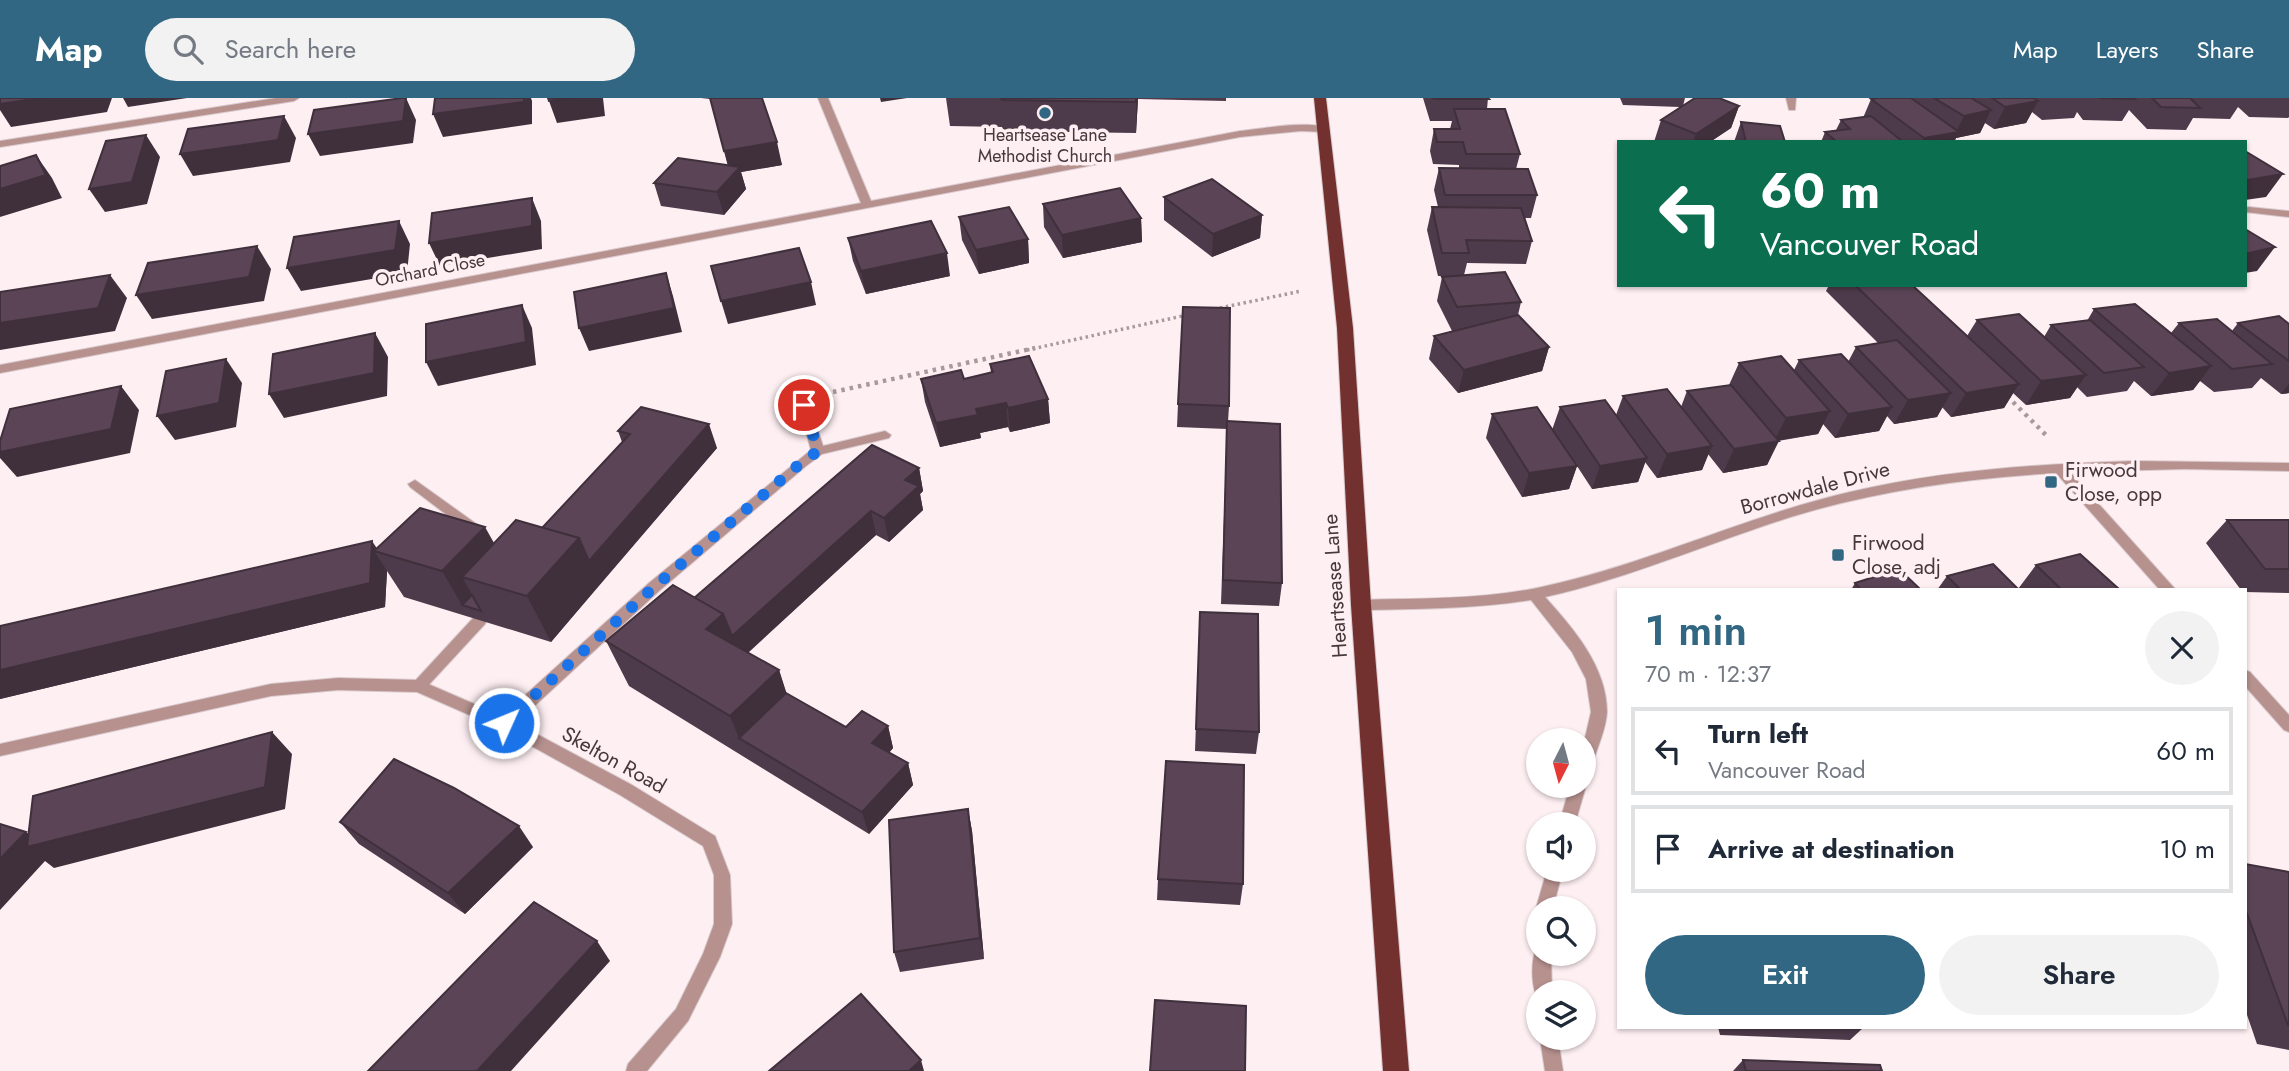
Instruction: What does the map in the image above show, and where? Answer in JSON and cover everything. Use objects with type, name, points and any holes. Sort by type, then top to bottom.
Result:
[{"type":"highway","name":"Heartsease Lane","points":[[1320,98],[1345,328],[1361,605],[1396,1071]]},
{"type":"street","points":[[0,144],[294,98]]},
{"type":"street","points":[[823,98],[867,204]]},
{"type":"street","name":"Orchard Close","points":[[0,369],[1240,134],[1301,128],[1324,129]]},
{"type":"street","points":[[2249,210],[2289,214]]},
{"type":"street","points":[[804,405],[818,451]]},
{"type":"street","points":[[504,723],[654,587],[801,463],[818,451],[885,435]]},
{"type":"street","name":"Borrowdale Drive","points":[[1361,605],[1470,601],[1534,594],[1589,580],[1815,506],[1876,490],[1943,479],[2057,467],[2157,463],[2289,467]]},
{"type":"street","points":[[2057,467],[2167,588]]},
{"type":"street","points":[[415,484],[492,543]]},
{"type":"street","points":[[1534,594],[1573,640],[1592,674],[1599,712],[1594,728]]},
{"type":"street","points":[[419,686],[480,620]]},
{"type":"street","points":[[2247,678],[2289,726]]},
{"type":"street","name":"Skelton Road","points":[[0,750],[271,690],[338,684],[419,686],[504,723],[626,790],[709,841],[722,875],[723,924],[711,957],[682,1015],[635,1071]]},
{"type":"street","points":[[1551,1050],[1554,1071]]},
{"type":"path","points":[[1208,311],[1301,291]]},
{"type":"path","points":[[804,405],[821,395],[1194,314]]},
{"type":"path","points":[[2001,390],[2078,466]]},
{"type":"building","points":[[0,98],[40,98],[0,104]]},
{"type":"building","points":[[406,98],[403,121],[308,134],[314,110]]},
{"type":"building","points":[[435,98],[524,98],[524,102],[433,114]]},
{"type":"building","points":[[710,98],[762,98],[777,142],[724,151]]},
{"type":"building","points":[[1001,98],[1136,98],[1136,102],[1002,100]]},
{"type":"building","points":[[1488,98],[1489,99],[1434,99]]},
{"type":"building","points":[[1695,98],[1719,98],[1739,106],[1696,134],[1661,120]]},
{"type":"building","points":[[1911,98],[1959,132],[1924,138],[1871,99]]},
{"type":"building","points":[[1934,98],[1971,98],[1991,110],[1964,116]]},
{"type":"building","points":[[1992,98],[2034,98],[2038,101],[2005,107]]},
{"type":"building","points":[[2152,98],[2190,98],[2200,108],[2161,107]]},
{"type":"building","points":[[1454,109],[1505,109],[1520,154],[1466,154],[1463,142],[1437,142],[1434,129],[1460,129]]},
{"type":"building","points":[[284,116],[278,140],[180,154],[188,129]]},
{"type":"building","points":[[1871,116],[1901,140],[1835,140],[1825,132],[1850,129],[1841,120]]},
{"type":"building","points":[[1741,122],[1780,126],[1784,140],[1746,140]]},
{"type":"building","points":[[146,135],[132,182],[89,189],[106,141]]},
{"type":"building","points":[[2247,152],[2283,174],[2247,180]]},
{"type":"building","points":[[36,155],[46,175],[0,189],[0,166]]},
{"type":"building","points":[[678,158],[740,167],[717,192],[654,183]]},
{"type":"building","points":[[1439,168],[1528,169],[1537,195],[1445,195]]},
{"type":"building","points":[[1212,179],[1262,215],[1213,234],[1164,197]]},
{"type":"building","points":[[1120,188],[1141,218],[1062,235],[1043,204]]},
{"type":"building","points":[[532,198],[532,226],[429,243],[432,213]]},
{"type":"building","points":[[1009,207],[1028,239],[976,250],[959,217]]},
{"type":"building","points":[[1432,207],[1521,208],[1532,241],[1466,240],[1469,253],[1442,253]]},
{"type":"building","points":[[399,221],[395,250],[287,268],[294,237]]},
{"type":"building","points":[[931,221],[947,253],[861,271],[848,238]]},
{"type":"building","points":[[2247,230],[2275,247],[2247,254]]},
{"type":"building","points":[[257,246],[249,277],[136,295],[148,263]]},
{"type":"building","points":[[799,248],[811,282],[721,301],[711,266]]},
{"type":"building","points":[[1505,272],[1521,302],[1457,307],[1442,277]]},
{"type":"building","points":[[666,273],[674,308],[579,328],[574,292]]},
{"type":"building","points":[[110,275],[98,308],[0,323],[0,292]]},
{"type":"building","points":[[1857,287],[1914,287],[2019,384],[1966,393]]},
{"type":"building","points":[[2135,304],[2211,366],[2169,373],[2094,309]]},
{"type":"building","points":[[522,305],[526,342],[426,362],[426,324]]},
{"type":"building","points":[[1183,307],[1230,308],[1229,406],[1178,404]]},
{"type":"building","points":[[2019,314],[2086,375],[2041,381],[1977,320]]},
{"type":"building","points":[[1518,315],[1549,347],[1464,370],[1434,336]]},
{"type":"building","points":[[2279,316],[2289,324],[2289,361],[2238,323]]},
{"type":"building","points":[[2217,319],[2272,364],[2232,369],[2179,323]]},
{"type":"building","points":[[2090,320],[2144,367],[2104,373],[2051,325]]},
{"type":"building","points":[[375,333],[374,373],[269,394],[273,354]]},
{"type":"building","points":[[1897,340],[1951,393],[1908,400],[1856,347]]},
{"type":"building","points":[[1841,354],[1892,407],[1848,414],[1799,360]]},
{"type":"building","points":[[1029,356],[1048,399],[1008,408],[1006,403],[976,409],[978,415],[936,423],[921,379],[961,370],[964,379],[993,372],[990,364]]},
{"type":"building","points":[[1781,356],[1830,411],[1786,418],[1739,363]]},
{"type":"building","points":[[226,359],[219,403],[157,416],[166,371]]},
{"type":"building","points":[[1731,385],[1779,441],[1734,449],[1687,391]]},
{"type":"building","points":[[121,386],[111,429],[0,452],[0,441],[10,409]]},
{"type":"building","points":[[1667,389],[1712,446],[1667,454],[1623,396]]},
{"type":"building","points":[[1605,400],[1647,458],[1600,466],[1560,407]]},
{"type":"building","points":[[641,407],[709,424],[589,561],[579,538],[542,528],[630,434],[618,431]]},
{"type":"building","points":[[1537,407],[1577,466],[1529,473],[1492,414]]},
{"type":"building","points":[[1227,421],[1280,424],[1282,583],[1223,580]]},
{"type":"building","points":[[872,445],[919,468],[905,480],[919,486],[884,518],[871,511],[732,636],[723,614],[694,598]]},
{"type":"building","points":[[420,508],[485,527],[442,571],[374,551]]},
{"type":"building","points":[[516,520],[579,538],[527,596],[462,577]]},
{"type":"building","points":[[2227,520],[2289,520],[2289,569],[2265,569]]},
{"type":"building","points":[[372,541],[370,583],[0,670],[0,626]]},
{"type":"building","points":[[2080,554],[2118,588],[2060,588],[2036,565]]},
{"type":"building","points":[[1993,564],[2017,588],[1959,588],[1947,576]]},
{"type":"building","points":[[1899,569],[1919,588],[1859,588],[1855,583]]},
{"type":"building","points":[[673,585],[723,614],[706,629],[779,670],[730,716],[606,641]]},
{"type":"building","points":[[472,595],[481,611],[462,605]]},
{"type":"building","points":[[1200,612],[1258,614],[1259,732],[1196,729]]},
{"type":"building","points":[[786,693],[846,727],[862,711],[888,726],[872,743],[908,763],[862,812],[739,738]]},
{"type":"building","points":[[272,732],[265,787],[27,847],[33,796]]},
{"type":"building","points":[[394,759],[454,788],[519,826],[448,893],[340,822]]},
{"type":"building","points":[[1166,761],[1244,765],[1243,884],[1158,879]]},
{"type":"building","points":[[968,809],[980,938],[894,952],[889,820]]},
{"type":"building","points":[[0,824],[26,832],[0,859]]},
{"type":"building","points":[[2247,864],[2289,872],[2288,1025],[2247,913]]},
{"type":"building","points":[[534,902],[597,941],[477,1071],[368,1071]]},
{"type":"building","points":[[861,994],[921,1060],[909,1071],[769,1071]]},
{"type":"building","points":[[1155,1000],[1246,1006],[1245,1071],[1150,1071]]},
{"type":"building","points":[[1743,1060],[1880,1065],[1882,1071],[1746,1071]]},
{"type":"place","name":"Heartsease Lane Methodist Church","points":[[1045,113]]},
{"type":"place","name":"Firwood Close, opp","points":[[2051,482]]},
{"type":"place","name":"Firwood Close, adj","points":[[1838,555]]},
{"type":"route","points":[[504,723],[654,587],[818,451],[804,405]]}]
